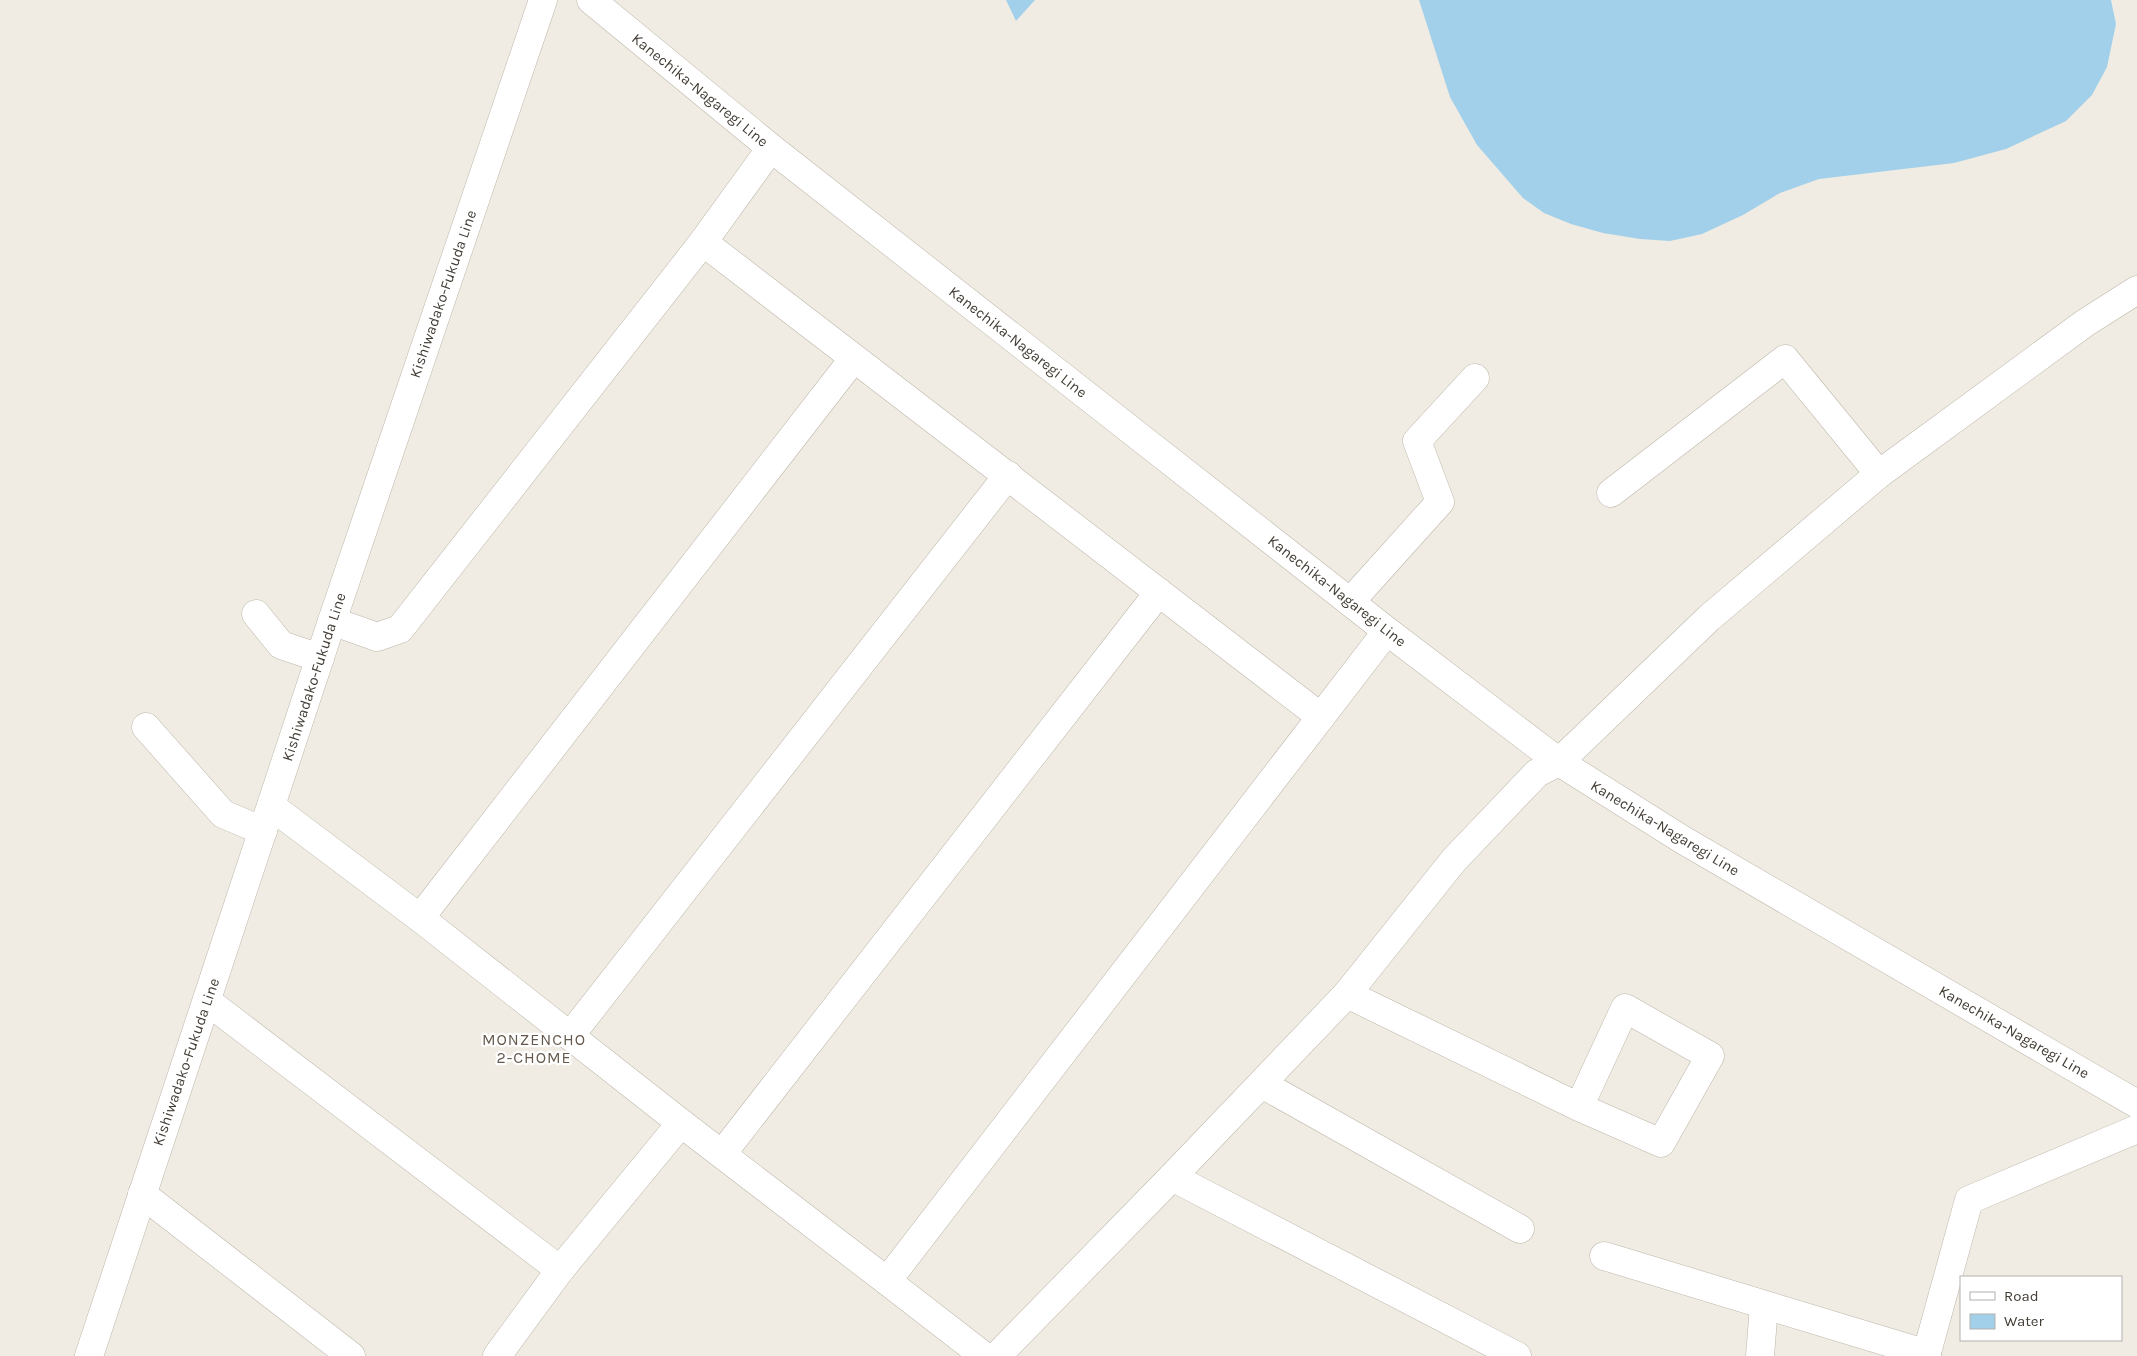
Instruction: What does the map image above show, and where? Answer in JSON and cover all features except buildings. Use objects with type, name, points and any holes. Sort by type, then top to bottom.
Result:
[{"type":"street","name":"Kishiwadako-Fukuda Line","points":[[88,1356],[332,621],[543,0]]},
{"type":"street","name":"Kanechika-Nagaregi Line","points":[[591,0],[771,148],[1387,631],[1559,762],[1683,840],[2137,1104]]},
{"type":"street","points":[[332,621],[377,637],[400,628],[703,242],[771,148]]},
{"type":"street","points":[[703,242],[1321,717]]},
{"type":"street","points":[[997,1356],[1172,1178],[1347,994],[1454,860],[1537,773],[1559,762],[1709,618],[1879,474],[2085,323],[2137,290]]},
{"type":"street","points":[[420,918],[854,358]]},
{"type":"street","points":[[1611,493],[1785,358],[1879,474]]},
{"type":"street","points":[[1350,602],[1440,502],[1417,441],[1475,378]]},
{"type":"street","points":[[570,1036],[1008,476]]},
{"type":"street","points":[[722,1154],[1159,592]]},
{"type":"street","points":[[256,614],[281,645],[320,658]]},
{"type":"street","points":[[888,1281],[1387,631]]},
{"type":"street","points":[[146,727],[223,814],[267,819],[420,918],[681,1123],[984,1356]]},
{"type":"street","points":[[1347,994],[1579,1107],[1661,1144],[1710,1056],[1625,1008],[1579,1107]]},
{"type":"street","points":[[207,1001],[560,1270]]},
{"type":"street","points":[[1262,1084],[1520,1229]]},
{"type":"street","points":[[497,1356],[560,1270],[681,1123]]},
{"type":"street","points":[[1604,1256],[1926,1355],[1969,1200],[2137,1129]]},
{"type":"street","points":[[1172,1178],[1516,1356]]},
{"type":"street","points":[[142,1194],[352,1356]]},
{"type":"street","points":[[1760,1356],[1764,1306]]},
{"type":"water","points":[[1006,0],[1035,0],[1016,21]]},
{"type":"water","points":[[1419,0],[2111,0],[2116,24],[2107,67],[2092,95],[2066,121],[2006,149],[1954,163],[1819,179],[1780,193],[1743,215],[1702,234],[1670,241],[1640,239],[1603,233],[1571,224],[1544,213],[1523,198],[1477,145],[1450,97]]},
{"type":"district","name":"MONZENCHO 2-CHOME","points":[[534,1048]]}]
